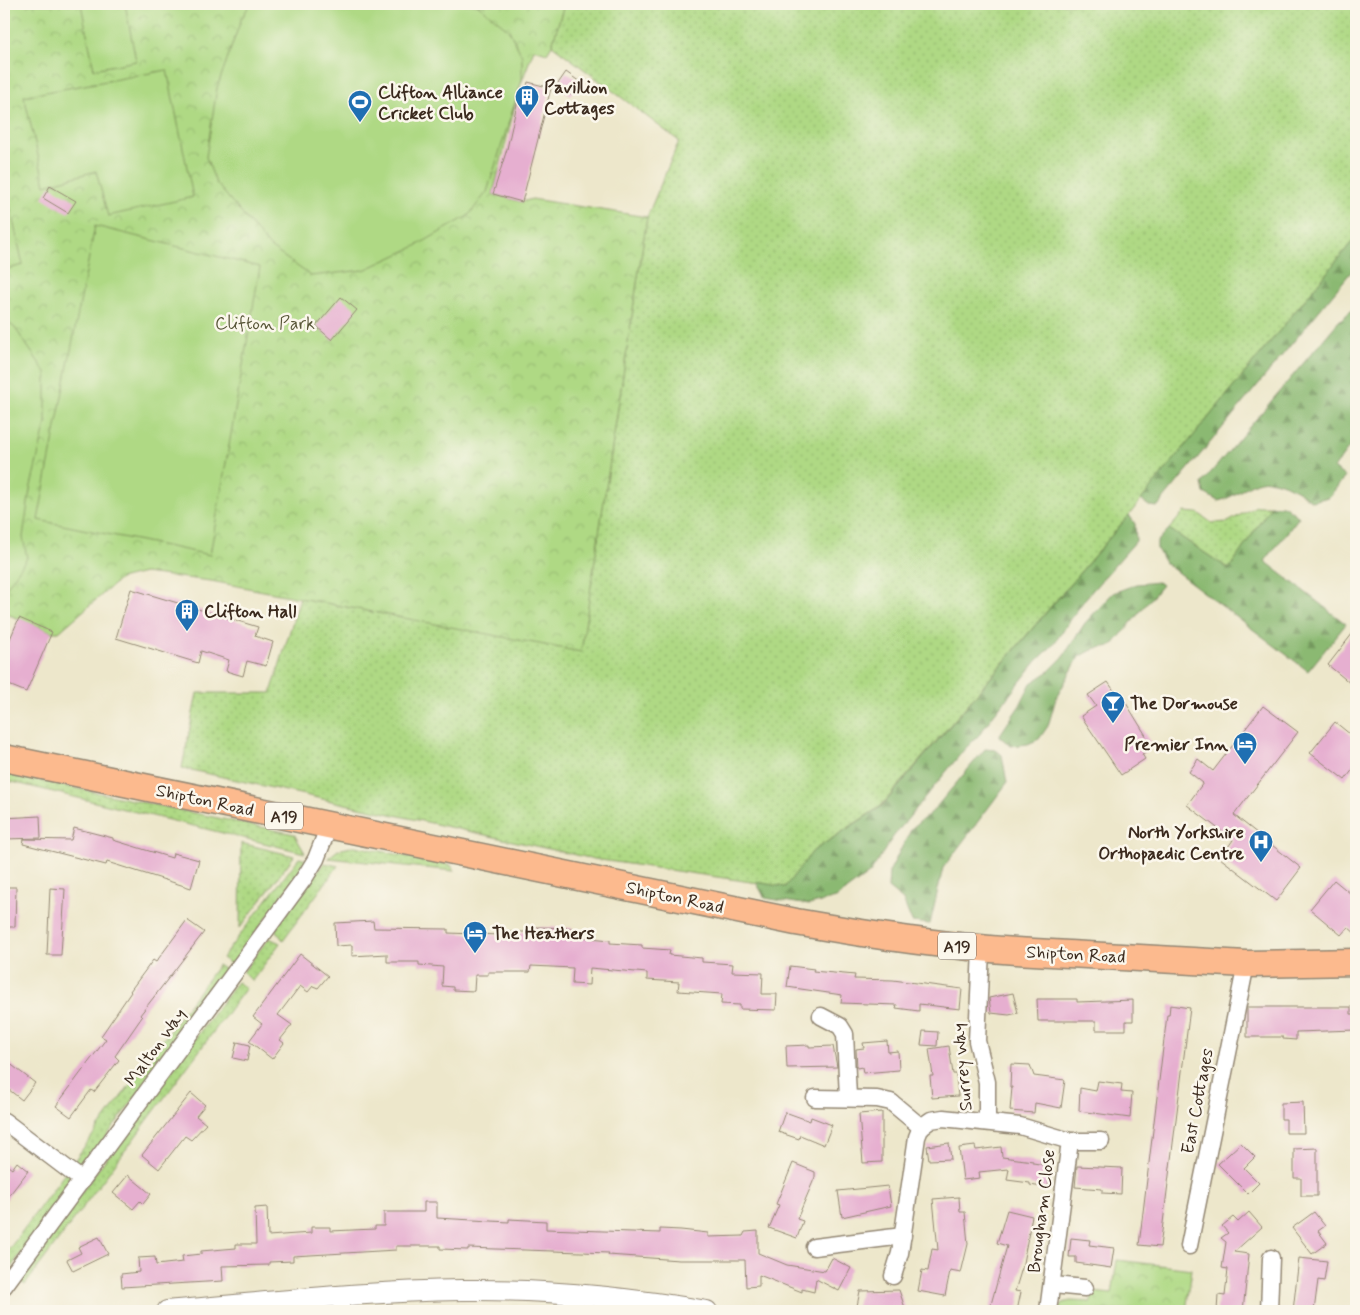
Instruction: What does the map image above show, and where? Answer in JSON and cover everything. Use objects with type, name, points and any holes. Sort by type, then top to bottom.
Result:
[{"type":"main road","name":"Shipton Road","points":[[4,758],[796,922],[903,940],[981,949],[1246,964],[1356,962]]},
{"type":"street","name":"Malton Way","points":[[4,1286],[305,877],[316,859],[329,826]]},
{"type":"street","name":"Surrey Way","points":[[981,949],[977,1041],[987,1082],[987,1122]]},
{"type":"street","name":"East Cottages","points":[[1189,1246],[1246,964]]},
{"type":"street","points":[[821,1016],[840,1026],[845,1034],[848,1097]]},
{"type":"street","points":[[815,1098],[848,1097],[891,1102],[922,1127],[917,1137],[903,1236],[893,1276]]},
{"type":"street","name":"Surrey Way","points":[[922,1127],[931,1120],[943,1118],[1020,1126],[1070,1141],[1101,1141]]},
{"type":"street","points":[[4,1121],[82,1180]]},
{"type":"street","name":"Brougham Close","points":[[1048,1311],[1053,1285],[1070,1141]]},
{"type":"street","points":[[814,1246],[834,1236],[903,1236]]},
{"type":"street","points":[[1269,1311],[1271,1258]]},
{"type":"street","name":"Brougham Close","points":[[1053,1285],[1085,1288]]},
{"type":"street","points":[[167,1311],[341,1304],[463,1290],[573,1302],[707,1311]]},
{"type":"green space","name":"Clifton Park","points":[[4,4],[564,4],[552,45],[547,53],[534,49],[519,89],[493,194],[522,202],[532,199],[647,217],[581,652],[211,581],[144,573],[120,579],[59,632],[52,632],[4,613]]},
{"type":"green space","points":[[81,4],[125,4],[136,61],[94,69]]},
{"type":"green space","name":"Clifton Alliance Cricket Club","points":[[250,4],[477,4],[509,30],[522,56],[522,80],[487,192],[468,216],[416,246],[364,270],[311,276],[270,247],[216,183],[206,157],[217,88],[241,20]]},
{"type":"green space","points":[[564,4],[1356,4],[1356,237],[1129,515],[881,806],[813,851],[785,887],[594,859],[182,768],[197,693],[271,693],[300,598],[581,651],[647,217],[679,141],[552,45]]},
{"type":"green space","points":[[167,70],[193,197],[108,216],[96,171],[45,185],[24,96]]},
{"type":"green space","points":[[4,179],[23,265],[4,270]]},
{"type":"green space","points":[[95,226],[260,267],[210,555],[38,520]]},
{"type":"green space","points":[[1356,237],[1356,266],[1157,507],[1149,506],[1141,500]]},
{"type":"green space","points":[[1356,307],[1356,438],[1334,468],[1345,477],[1329,497],[1312,501],[1291,487],[1268,480],[1252,484],[1223,500],[1218,501],[1204,493],[1202,483],[1339,321]]},
{"type":"green space","points":[[4,319],[15,328],[46,373],[46,423],[30,490],[23,537],[27,558],[4,591]]},
{"type":"green space","points":[[1256,506],[1271,506],[1229,569],[1169,529],[1184,512],[1198,513],[1212,523],[1228,522]]},
{"type":"green space","points":[[1271,506],[1285,506],[1299,517],[1265,561],[1346,624],[1308,671],[1165,563],[1157,549],[1157,542],[1169,529],[1229,569]]},
{"type":"green space","points":[[1129,515],[1135,524],[1136,541],[1085,599],[1053,645],[1036,662],[980,734],[963,751],[893,837],[870,873],[836,898],[809,905],[765,898],[756,882],[785,887],[813,851],[882,806]]},
{"type":"green space","points":[[1158,582],[1162,585],[1112,646],[1096,648],[1079,657],[1056,698],[1048,726],[1039,739],[1028,744],[1011,746],[999,736],[1020,705],[1031,683],[1048,672],[1063,657],[1085,623],[1113,593],[1137,584]]},
{"type":"green space","points":[[985,749],[996,750],[1002,755],[1007,783],[943,868],[930,924],[912,922],[903,900],[888,888],[889,872],[912,828],[932,812]]},
{"type":"green space","points":[[4,773],[294,834],[305,853],[4,780]]},
{"type":"green space","points":[[241,843],[294,856],[240,928]]},
{"type":"green space","points":[[355,846],[451,865],[454,871],[328,858],[338,850]]},
{"type":"green space","points":[[299,858],[307,860],[232,965],[222,958]]},
{"type":"green space","points":[[324,863],[338,866],[283,940],[275,929]]},
{"type":"green space","points":[[269,938],[280,943],[252,981],[243,972]]},
{"type":"green space","points":[[218,965],[227,971],[4,1277],[4,1256]]},
{"type":"green space","points":[[237,982],[246,988],[25,1285],[17,1279]]},
{"type":"green space","points":[[1117,1260],[1192,1269],[1186,1311],[1059,1311],[1063,1303],[1070,1301],[1091,1302],[1092,1292],[1112,1294]]},
{"type":"building","points":[[566,72],[580,82],[570,95],[557,85]]},
{"type":"building","points":[[528,82],[551,88],[522,202],[493,194],[507,149],[517,104],[521,94],[525,95]]},
{"type":"building","points":[[50,186],[76,201],[68,213],[43,198]]},
{"type":"building","points":[[341,297],[357,310],[332,340],[316,326]]},
{"type":"building","name":"Clifton Hall","points":[[131,589],[258,627],[255,636],[273,642],[266,666],[247,661],[243,676],[226,671],[229,660],[201,651],[198,663],[116,638]]},
{"type":"building","points":[[19,618],[52,632],[26,692],[4,683],[4,653]]},
{"type":"building","points":[[1356,629],[1356,688],[1328,665]]},
{"type":"building","name":"The Dormouse","points":[[1108,682],[1124,705],[1126,703],[1153,747],[1142,754],[1145,759],[1121,775],[1081,716],[1096,706],[1088,695]]},
{"type":"building","name":"Premier Inn","points":[[1263,706],[1298,732],[1234,815],[1301,868],[1276,901],[1220,858],[1233,840],[1187,805],[1203,783],[1189,772],[1198,759],[1213,771]]},
{"type":"building","points":[[1335,722],[1356,739],[1356,765],[1345,780],[1310,753]]},
{"type":"building","points":[[40,816],[41,838],[4,839],[4,818]]},
{"type":"building","points":[[74,828],[113,838],[113,840],[172,858],[173,853],[199,860],[191,888],[107,862],[106,865],[23,844],[24,839],[71,840]]},
{"type":"building","points":[[1334,880],[1356,898],[1356,934],[1348,927],[1341,935],[1310,909]]},
{"type":"building","points":[[4,887],[16,887],[15,927],[4,927]]},
{"type":"building","points":[[50,888],[65,889],[61,955],[47,955]]},
{"type":"building","points":[[187,920],[204,932],[140,1015],[142,1017],[115,1056],[119,1060],[94,1092],[91,1090],[71,1117],[56,1106],[106,1039],[101,1036],[130,991],[153,960],[156,962]]},
{"type":"building","points":[[373,921],[374,928],[448,929],[448,933],[500,935],[500,932],[534,932],[534,927],[572,928],[572,936],[610,940],[610,943],[642,945],[642,948],[670,950],[669,955],[702,958],[702,962],[733,964],[732,972],[763,973],[762,994],[777,994],[776,1010],[740,1009],[740,1005],[721,1004],[722,994],[678,991],[679,982],[647,980],[647,973],[590,968],[589,985],[572,984],[573,968],[531,966],[530,972],[488,972],[488,975],[475,975],[474,991],[453,990],[453,987],[442,986],[443,967],[419,965],[419,962],[387,962],[387,954],[352,956],[352,945],[336,946],[335,923]]},
{"type":"building","points":[[300,954],[328,976],[318,988],[313,986],[308,992],[300,986],[278,1015],[292,1025],[280,1040],[284,1043],[272,1059],[249,1041],[262,1024],[253,1017]]},
{"type":"building","points":[[790,966],[814,969],[813,971],[855,975],[854,979],[893,980],[962,989],[960,1009],[919,1004],[919,1011],[896,1008],[897,1005],[841,1003],[842,995],[787,987]]},
{"type":"building","points":[[1013,993],[1018,1013],[1009,1015],[991,1013],[989,998]]},
{"type":"building","points":[[1037,999],[1077,999],[1077,1002],[1133,1000],[1133,1021],[1126,1021],[1126,1030],[1096,1030],[1096,1021],[1038,1021]]},
{"type":"building","points":[[1170,1005],[1190,1008],[1160,1247],[1139,1245],[1167,1015],[1169,1015]]},
{"type":"building","points":[[1247,1007],[1351,1007],[1351,1014],[1356,1014],[1356,1030],[1296,1032],[1296,1040],[1283,1039],[1283,1037],[1247,1037]]},
{"type":"building","points":[[923,1031],[938,1032],[937,1046],[921,1045]]},
{"type":"building","points":[[887,1041],[888,1052],[898,1051],[899,1070],[863,1073],[862,1067],[857,1068],[856,1049],[864,1048],[863,1043]]},
{"type":"building","points":[[237,1042],[250,1045],[247,1061],[233,1058]]},
{"type":"building","points":[[809,1045],[809,1047],[833,1046],[837,1067],[787,1068],[786,1046]]},
{"type":"building","points":[[949,1046],[953,1074],[956,1074],[958,1096],[932,1098],[930,1076],[933,1076],[929,1049]]},
{"type":"building","points":[[4,1059],[35,1083],[22,1100],[4,1086]]},
{"type":"building","points":[[1011,1064],[1030,1065],[1034,1076],[1065,1080],[1061,1108],[1035,1103],[1034,1113],[1010,1111]]},
{"type":"building","points":[[1098,1081],[1122,1084],[1121,1092],[1132,1093],[1130,1118],[1079,1111],[1080,1088],[1096,1091]]},
{"type":"building","points":[[191,1093],[205,1105],[196,1116],[206,1124],[191,1140],[185,1136],[159,1169],[142,1155]]},
{"type":"building","points":[[1303,1102],[1304,1133],[1286,1133],[1286,1119],[1281,1119],[1281,1103]]},
{"type":"building","points":[[785,1112],[810,1121],[811,1117],[832,1125],[824,1145],[800,1135],[799,1139],[778,1132]]},
{"type":"building","points":[[882,1112],[882,1162],[863,1163],[859,1114]]},
{"type":"building","points":[[949,1143],[951,1159],[929,1160],[927,1146]]},
{"type":"building","points":[[1241,1143],[1255,1157],[1244,1168],[1259,1183],[1248,1194],[1218,1164]]},
{"type":"building","points":[[975,1146],[976,1150],[1001,1147],[1002,1157],[1033,1161],[1033,1163],[1052,1166],[1048,1188],[1007,1180],[1009,1169],[979,1172],[980,1178],[963,1180],[959,1148]]},
{"type":"building","points":[[1317,1148],[1317,1196],[1301,1196],[1301,1178],[1294,1178],[1294,1149]]},
{"type":"building","points":[[17,1162],[28,1171],[4,1202],[4,1163],[12,1169]]},
{"type":"building","points":[[793,1163],[815,1172],[815,1177],[797,1219],[803,1221],[797,1238],[769,1228],[779,1205],[776,1204]]},
{"type":"building","points":[[1077,1166],[1122,1168],[1121,1194],[1102,1193],[1102,1189],[1075,1187]]},
{"type":"building","points":[[128,1175],[151,1194],[143,1204],[140,1201],[133,1209],[113,1193]]},
{"type":"building","points":[[888,1186],[891,1206],[842,1217],[838,1191]]},
{"type":"building","points":[[959,1197],[960,1212],[965,1212],[968,1244],[961,1273],[950,1271],[945,1296],[918,1291],[922,1270],[928,1271],[932,1249],[938,1250],[933,1199]]},
{"type":"building","points":[[424,1202],[437,1202],[437,1218],[509,1222],[509,1219],[546,1221],[546,1229],[660,1233],[660,1229],[681,1230],[708,1233],[708,1237],[743,1236],[745,1232],[758,1231],[758,1253],[787,1265],[825,1271],[832,1258],[851,1268],[839,1291],[816,1279],[814,1292],[802,1289],[802,1292],[759,1275],[759,1286],[746,1287],[745,1260],[679,1260],[608,1255],[609,1253],[468,1248],[468,1250],[440,1249],[440,1246],[396,1246],[396,1250],[293,1256],[293,1261],[269,1262],[269,1265],[222,1266],[223,1281],[122,1287],[121,1274],[139,1272],[138,1258],[155,1257],[156,1265],[183,1262],[182,1256],[201,1254],[201,1251],[236,1248],[236,1244],[256,1244],[255,1208],[267,1207],[268,1236],[311,1233],[311,1227],[330,1227],[330,1231],[375,1229],[375,1226],[384,1226],[384,1212],[424,1212]]},
{"type":"building","points":[[1007,1210],[1032,1216],[1022,1268],[1015,1291],[1021,1292],[1017,1311],[990,1308],[1007,1246],[997,1243]]},
{"type":"building","points":[[1249,1212],[1262,1227],[1234,1252],[1249,1254],[1243,1311],[1217,1311],[1218,1295],[1225,1296],[1228,1269],[1222,1268],[1226,1242],[1221,1238],[1228,1233],[1222,1226],[1233,1217],[1238,1222]]},
{"type":"building","points":[[1314,1212],[1325,1226],[1318,1231],[1327,1243],[1312,1254],[1292,1228]]},
{"type":"building","points":[[99,1237],[108,1254],[73,1271],[67,1260],[81,1253],[78,1247]]},
{"type":"building","points":[[1071,1238],[1090,1240],[1089,1245],[1114,1248],[1111,1268],[1076,1263],[1076,1257],[1069,1257]]},
{"type":"building","points":[[1299,1258],[1327,1261],[1324,1281],[1318,1280],[1314,1311],[1293,1311]]},
{"type":"building","points":[[899,1290],[906,1311],[856,1311],[860,1291]]},
{"type":"place","name":"Pavillion Cottages","points":[[527,118]]},
{"type":"place","name":"Clifton Alliance Cricket Club","points":[[360,123]]},
{"type":"place","name":"Clifton Hall","points":[[187,632]]},
{"type":"place","name":"The Dormouse","points":[[1113,724]]},
{"type":"place","name":"Premier Inn","points":[[1245,765]]},
{"type":"place","name":"North Yorkshire Orthopaedic Centre","points":[[1261,863]]},
{"type":"place","name":"The Heathers","points":[[475,954]]}]
